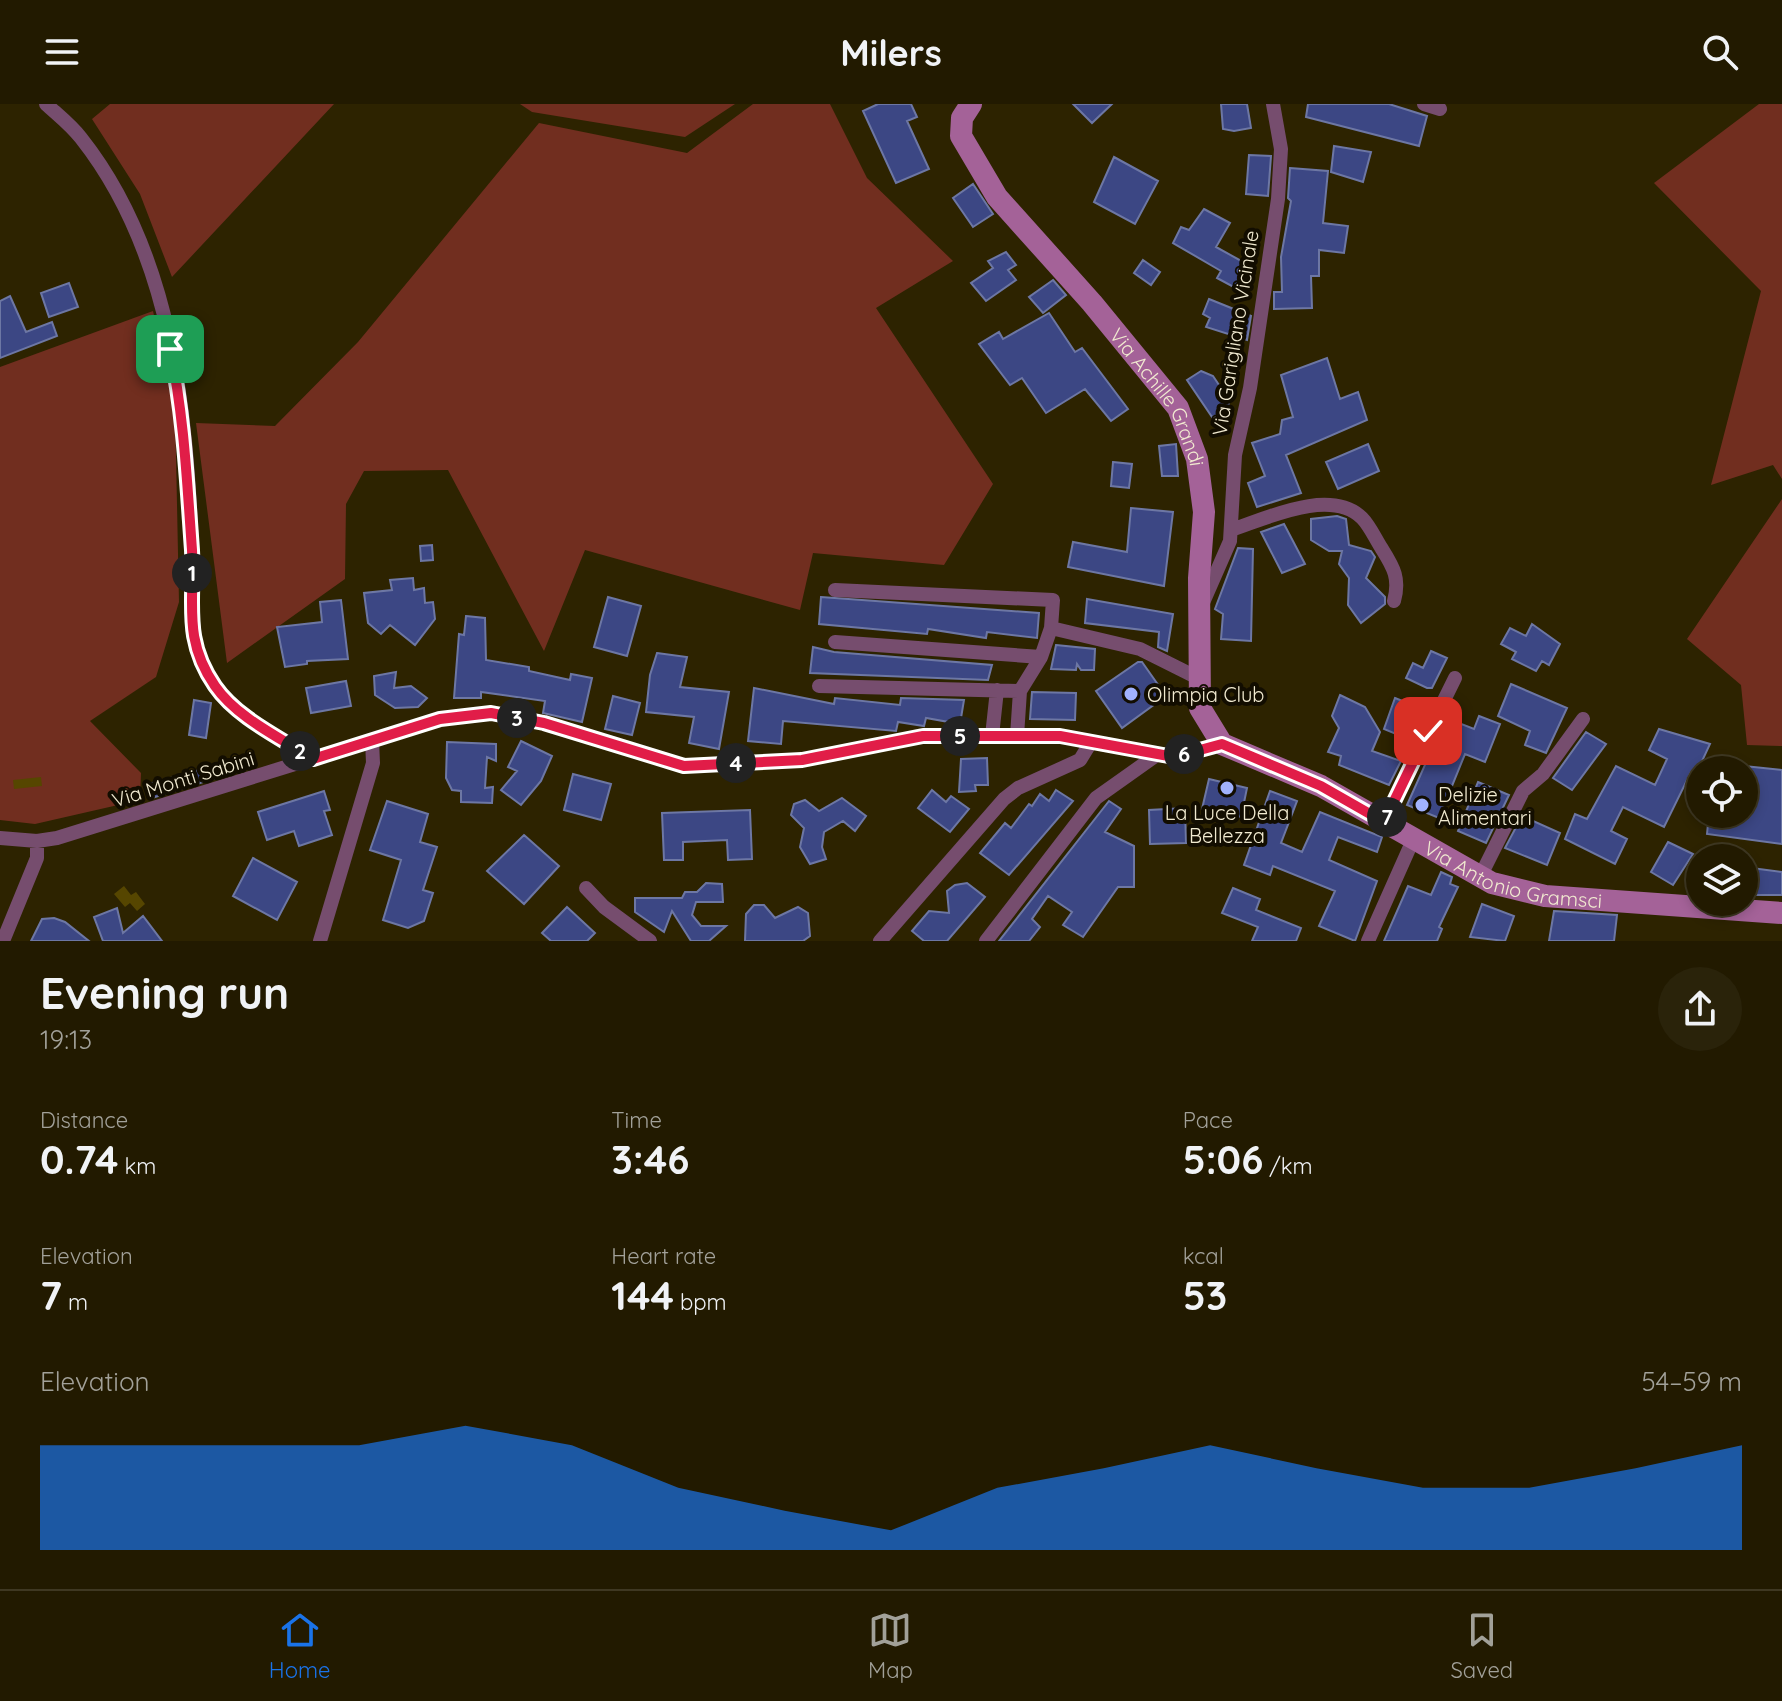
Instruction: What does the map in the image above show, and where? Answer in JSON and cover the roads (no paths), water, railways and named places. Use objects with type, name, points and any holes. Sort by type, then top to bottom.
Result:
[{"type":"main road","name":"Via Achille Grandi","points":[[971,104],[962,118],[961,136],[997,197],[1092,303],[1178,408],[1197,459],[1204,512],[1199,610],[1200,708],[1222,744]]},
{"type":"main road","name":"Via Antonio Gramsci","points":[[1222,744],[1321,786],[1480,877],[1545,896],[1782,913]]},
{"type":"street","points":[[46,104],[79,135],[120,196],[151,271],[183,412],[192,554],[190,626],[203,663],[216,687],[239,711],[313,759]]},
{"type":"street","points":[[1424,104],[1440,109]]},
{"type":"street","name":"Via Garigliano Vicinale","points":[[1199,610],[1226,552],[1231,530],[1235,455],[1250,388],[1278,199],[1281,149],[1277,107]]},
{"type":"street","points":[[1231,530],[1300,506],[1335,506],[1361,516],[1395,568],[1399,585],[1394,601]]},
{"type":"street","points":[[835,590],[1053,600],[1051,628],[1041,657],[1020,691],[1017,736]]},
{"type":"street","points":[[1051,628],[1140,649],[1200,679]]},
{"type":"street","points":[[835,642],[1041,657]]},
{"type":"street","points":[[1384,822],[1455,678]]},
{"type":"street","points":[[819,686],[1020,691]]},
{"type":"street","points":[[992,736],[997,690]]},
{"type":"street","name":"Via Monti Sabini","points":[[0,838],[37,841],[178,802],[440,719],[491,713],[544,723],[684,766],[802,760],[923,736],[1060,736],[1174,757],[1222,744]]},
{"type":"street","points":[[1480,877],[1523,791],[1543,774],[1583,719]]},
{"type":"street","points":[[317,939],[373,763],[372,740]]},
{"type":"street","points":[[880,941],[1004,799],[1018,788],[1080,760],[1091,742]]},
{"type":"street","points":[[986,941],[1096,798],[1158,754]]},
{"type":"street","points":[[1368,941],[1413,840]]},
{"type":"street","points":[[3,941],[37,858],[37,841]]},
{"type":"street","points":[[586,888],[604,907],[650,941]]},
{"type":"place","name":"Olimpia Club","points":[[1131,694]]},
{"type":"place","name":"La Luce Della Bellezza","points":[[1227,788]]},
{"type":"place","name":"Delizie Alimentari","points":[[1422,805]]}]
